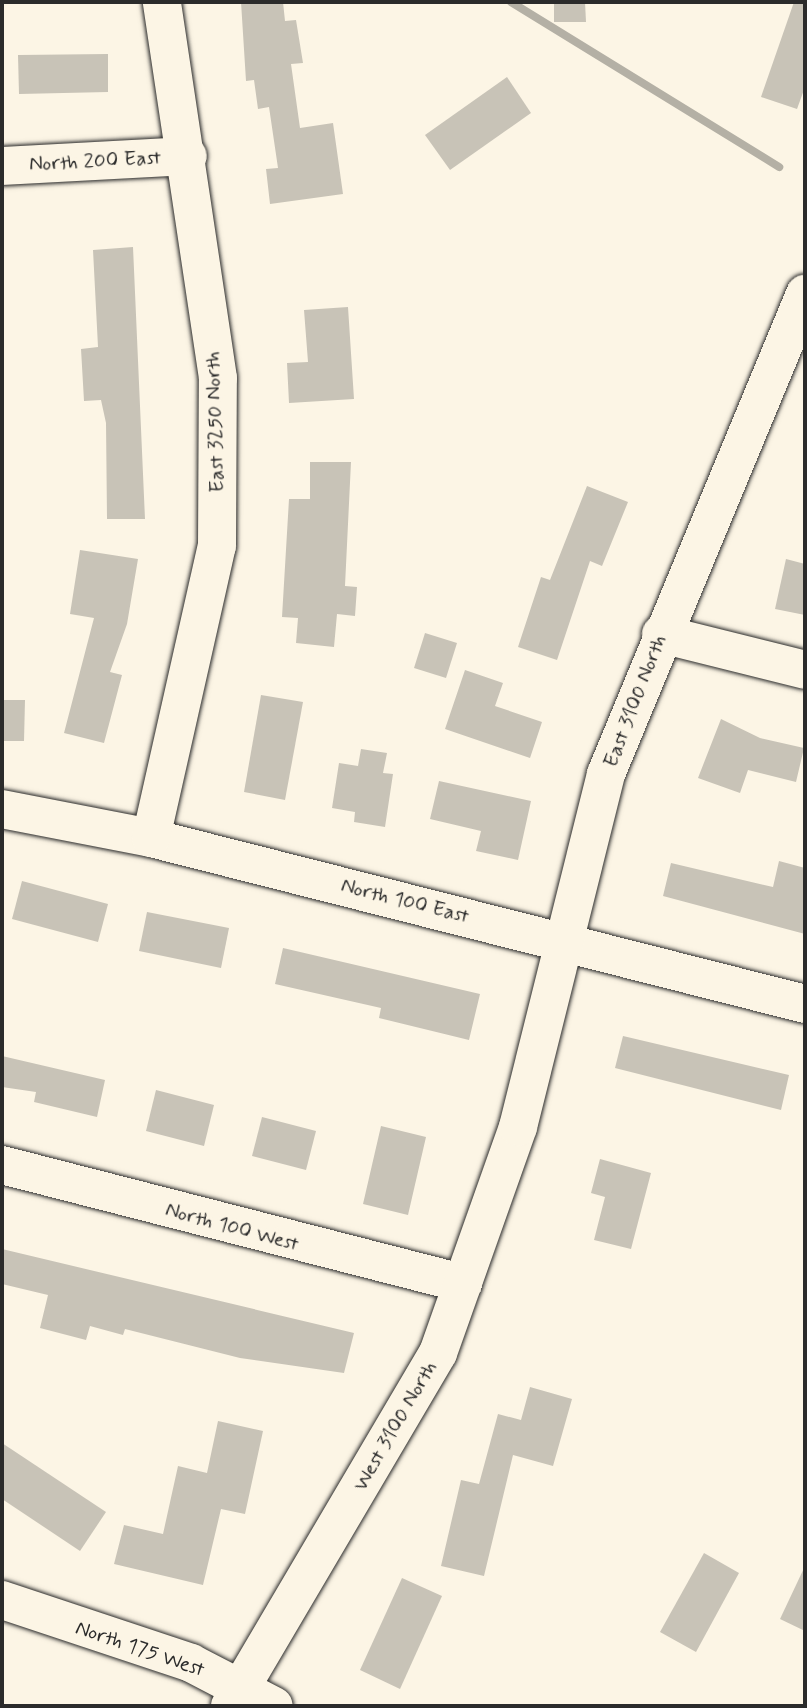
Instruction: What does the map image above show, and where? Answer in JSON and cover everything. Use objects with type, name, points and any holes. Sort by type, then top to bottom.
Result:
[{"type":"street","name":"East 3250 North","points":[[151,838],[217,546],[218,378],[188,156],[162,2]]},
{"type":"street","name":"North 200 East","points":[[2,166],[188,156]]},
{"type":"street","name":"East 3100 North","points":[[518,1127],[559,943],[606,774],[661,634],[805,293]]},
{"type":"street","points":[[661,634],[805,670]]},
{"type":"street","name":"North 100 East","points":[[2,809],[151,838],[805,1003]]},
{"type":"street","name":"West 3100 North","points":[[235,1697],[438,1353],[518,1127]]},
{"type":"street","name":"North 100 West","points":[[2,1166],[463,1283]]},
{"type":"street","name":"North 175 West","points":[[2,1600],[191,1664],[235,1697],[274,1706]]},
{"type":"building","points":[[241,2],[283,2],[285,21],[296,20],[303,63],[291,64],[300,128],[333,123],[343,194],[270,204],[266,169],[278,168],[269,107],[258,109],[254,80],[246,81]]},
{"type":"building","points":[[554,2],[585,2],[586,22],[554,22]]},
{"type":"building","points":[[794,2],[805,2],[805,87],[797,109],[761,97]]},
{"type":"building","points":[[108,54],[108,92],[19,94],[18,55]]},
{"type":"building","points":[[507,77],[531,113],[450,170],[425,135]]},
{"type":"building","points":[[133,247],[145,519],[107,519],[106,423],[101,400],[84,401],[81,349],[98,347],[93,250]]},
{"type":"building","points":[[348,307],[354,399],[289,403],[287,363],[308,362],[304,310]]},
{"type":"building","points":[[310,462],[351,462],[345,586],[357,587],[355,616],[337,614],[334,647],[296,643],[298,618],[282,617],[289,499],[310,499]]},
{"type":"building","points":[[587,486],[628,502],[602,566],[590,561],[557,660],[518,647],[541,577],[550,580]]},
{"type":"building","points":[[80,550],[138,559],[127,624],[110,672],[122,675],[104,743],[64,733],[94,618],[70,614]]},
{"type":"building","points":[[786,559],[805,564],[805,615],[775,609]]},
{"type":"building","points":[[425,633],[457,643],[446,678],[414,668]]},
{"type":"building","points":[[465,670],[503,683],[495,706],[542,722],[530,758],[445,729]]},
{"type":"building","points":[[261,695],[303,702],[285,800],[244,792]]},
{"type":"building","points":[[2,700],[25,700],[24,741],[2,741]]},
{"type":"building","points":[[721,719],[760,738],[804,748],[796,782],[748,770],[740,793],[698,778]]},
{"type":"building","points":[[361,749],[387,753],[383,773],[393,774],[385,827],[354,822],[355,812],[332,808],[339,763],[358,766]]},
{"type":"building","points":[[439,781],[531,801],[518,860],[476,851],[481,831],[430,819]]},
{"type":"building","points":[[779,861],[805,868],[805,934],[663,896],[671,863],[773,887]]},
{"type":"building","points":[[22,881],[108,904],[98,942],[12,919]]},
{"type":"building","points":[[147,912],[229,928],[221,968],[139,951]]},
{"type":"building","points":[[283,948],[480,994],[469,1040],[379,1018],[381,1008],[275,984]]},
{"type":"building","points":[[623,1036],[789,1075],[781,1110],[615,1068]]},
{"type":"building","points":[[2,1056],[105,1080],[97,1117],[34,1102],[36,1092],[2,1087]]},
{"type":"building","points":[[156,1090],[214,1105],[204,1146],[146,1131]]},
{"type":"building","points":[[262,1117],[316,1131],[306,1170],[252,1156]]},
{"type":"building","points":[[381,1126],[426,1137],[408,1215],[363,1204]]},
{"type":"building","points":[[600,1159],[651,1173],[631,1249],[594,1240],[605,1197],[591,1193]]},
{"type":"building","points":[[2,1249],[354,1333],[344,1373],[240,1358],[125,1329],[123,1335],[90,1326],[86,1340],[40,1328],[48,1295],[2,1284]]},
{"type":"building","points":[[530,1387],[572,1399],[553,1466],[513,1455],[484,1576],[441,1566],[461,1480],[479,1484],[498,1414],[521,1420]]},
{"type":"building","points":[[218,1421],[263,1431],[245,1514],[221,1509],[203,1585],[114,1564],[124,1525],[163,1534],[178,1466],[207,1473]]},
{"type":"building","points":[[2,1443],[106,1512],[80,1551],[2,1499]]},
{"type":"building","points":[[704,1553],[739,1573],[696,1652],[660,1632]]},
{"type":"building","points":[[805,1566],[805,1631],[780,1619]]},
{"type":"building","points":[[402,1578],[442,1596],[400,1689],[360,1670]]},
{"type":"waterway","points":[[511,2],[779,167]]}]
